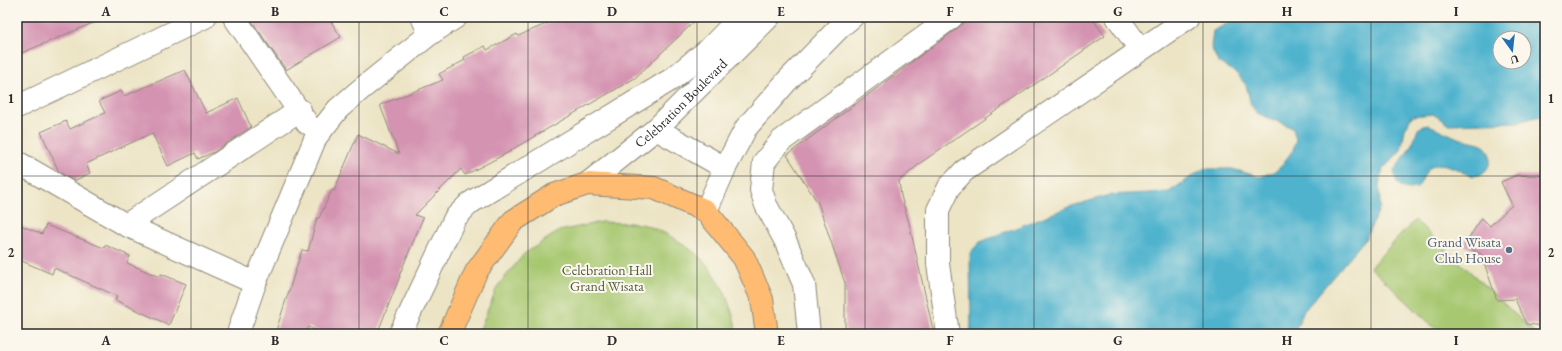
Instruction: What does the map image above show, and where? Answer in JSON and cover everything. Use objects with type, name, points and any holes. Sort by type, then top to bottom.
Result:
[{"type":"main road","points":[[449,334],[476,272],[513,220],[554,195],[587,184],[654,188],[706,211],[744,258],[762,299],[767,334]]},
{"type":"street","points":[[17,107],[205,17]]},
{"type":"street","points":[[234,17],[300,110],[316,137]]},
{"type":"street","points":[[239,330],[255,283],[316,137],[338,109],[360,90],[426,25],[456,17]]},
{"type":"street","points":[[400,334],[455,218],[470,203],[672,79],[710,48],[740,17]]},
{"type":"street","name":"Celebration Boulevard","points":[[587,184],[656,129],[769,17]]},
{"type":"street","points":[[706,211],[725,168],[746,128],[787,81],[852,17]]},
{"type":"street","points":[[809,334],[804,284],[785,240],[766,205],[761,190],[764,162],[781,142],[952,17]]},
{"type":"street","points":[[1117,17],[1140,49]]},
{"type":"street","points":[[948,334],[938,264],[937,236],[938,210],[949,187],[964,171],[1140,49],[1189,17]]},
{"type":"street","points":[[126,225],[300,110]]},
{"type":"street","points":[[656,129],[725,168]]},
{"type":"street","points":[[17,162],[126,225],[255,283]]},
{"type":"green space","points":[[1415,220],[1536,334],[1441,334],[1370,267]]},
{"type":"green space","name":"Celebration Hall Grand Wisata","points":[[602,222],[645,225],[673,238],[697,255],[716,277],[723,290],[733,315],[736,334],[478,334],[497,287],[524,254],[559,231]]},
{"type":"water","points":[[1240,17],[1545,17],[1545,115],[1517,122],[1448,124],[1433,114],[1412,116],[1405,129],[1401,150],[1383,169],[1379,184],[1380,207],[1366,238],[1303,312],[1294,334],[969,334],[971,327],[970,253],[980,242],[1069,207],[1109,195],[1169,192],[1203,169],[1232,169],[1260,177],[1278,170],[1293,150],[1296,140],[1293,128],[1257,113],[1251,105],[1246,85],[1236,73],[1218,62],[1211,47],[1213,31]]},
{"type":"water","points":[[1429,125],[1458,138],[1482,144],[1489,152],[1490,156],[1490,163],[1486,170],[1480,175],[1474,176],[1447,165],[1440,164],[1433,166],[1428,170],[1417,188],[1407,189],[1398,184],[1394,170],[1408,151],[1418,129]]},
{"type":"building","points":[[17,17],[107,17],[17,55]]},
{"type":"building","points":[[249,17],[328,17],[341,37],[286,70]]},
{"type":"building","points":[[562,17],[699,17],[635,78],[511,151],[465,175],[461,169],[415,215],[423,218],[377,334],[325,334],[308,327],[306,334],[275,334],[302,250],[308,251],[317,218],[319,218],[332,190],[334,191],[358,134],[399,154],[380,105],[443,80],[439,74],[465,60],[464,57],[485,46],[487,50],[517,34],[518,36]]},
{"type":"building","points":[[970,17],[1091,17],[1105,36],[923,161],[899,181],[901,196],[909,223],[934,334],[845,334],[845,283],[818,203],[787,155],[959,27]]},
{"type":"building","points":[[185,70],[206,113],[238,98],[251,127],[214,152],[198,159],[195,153],[168,166],[152,133],[86,164],[90,173],[74,181],[59,172],[41,132],[66,121],[70,129],[105,113],[99,101],[121,91],[124,96]]},
{"type":"building","name":"Grand Wisata Club House","points":[[1517,175],[1545,176],[1545,326],[1526,324],[1515,299],[1497,300],[1481,254],[1464,245],[1482,218],[1490,226],[1512,205],[1501,182]]},
{"type":"building","points":[[17,224],[42,234],[46,225],[104,248],[105,245],[130,256],[127,263],[160,277],[161,274],[186,284],[169,325],[115,300],[117,296],[54,268],[52,274],[17,259]]},
{"type":"place","name":"Grand Wisata Club House","points":[[1509,250]]}]
